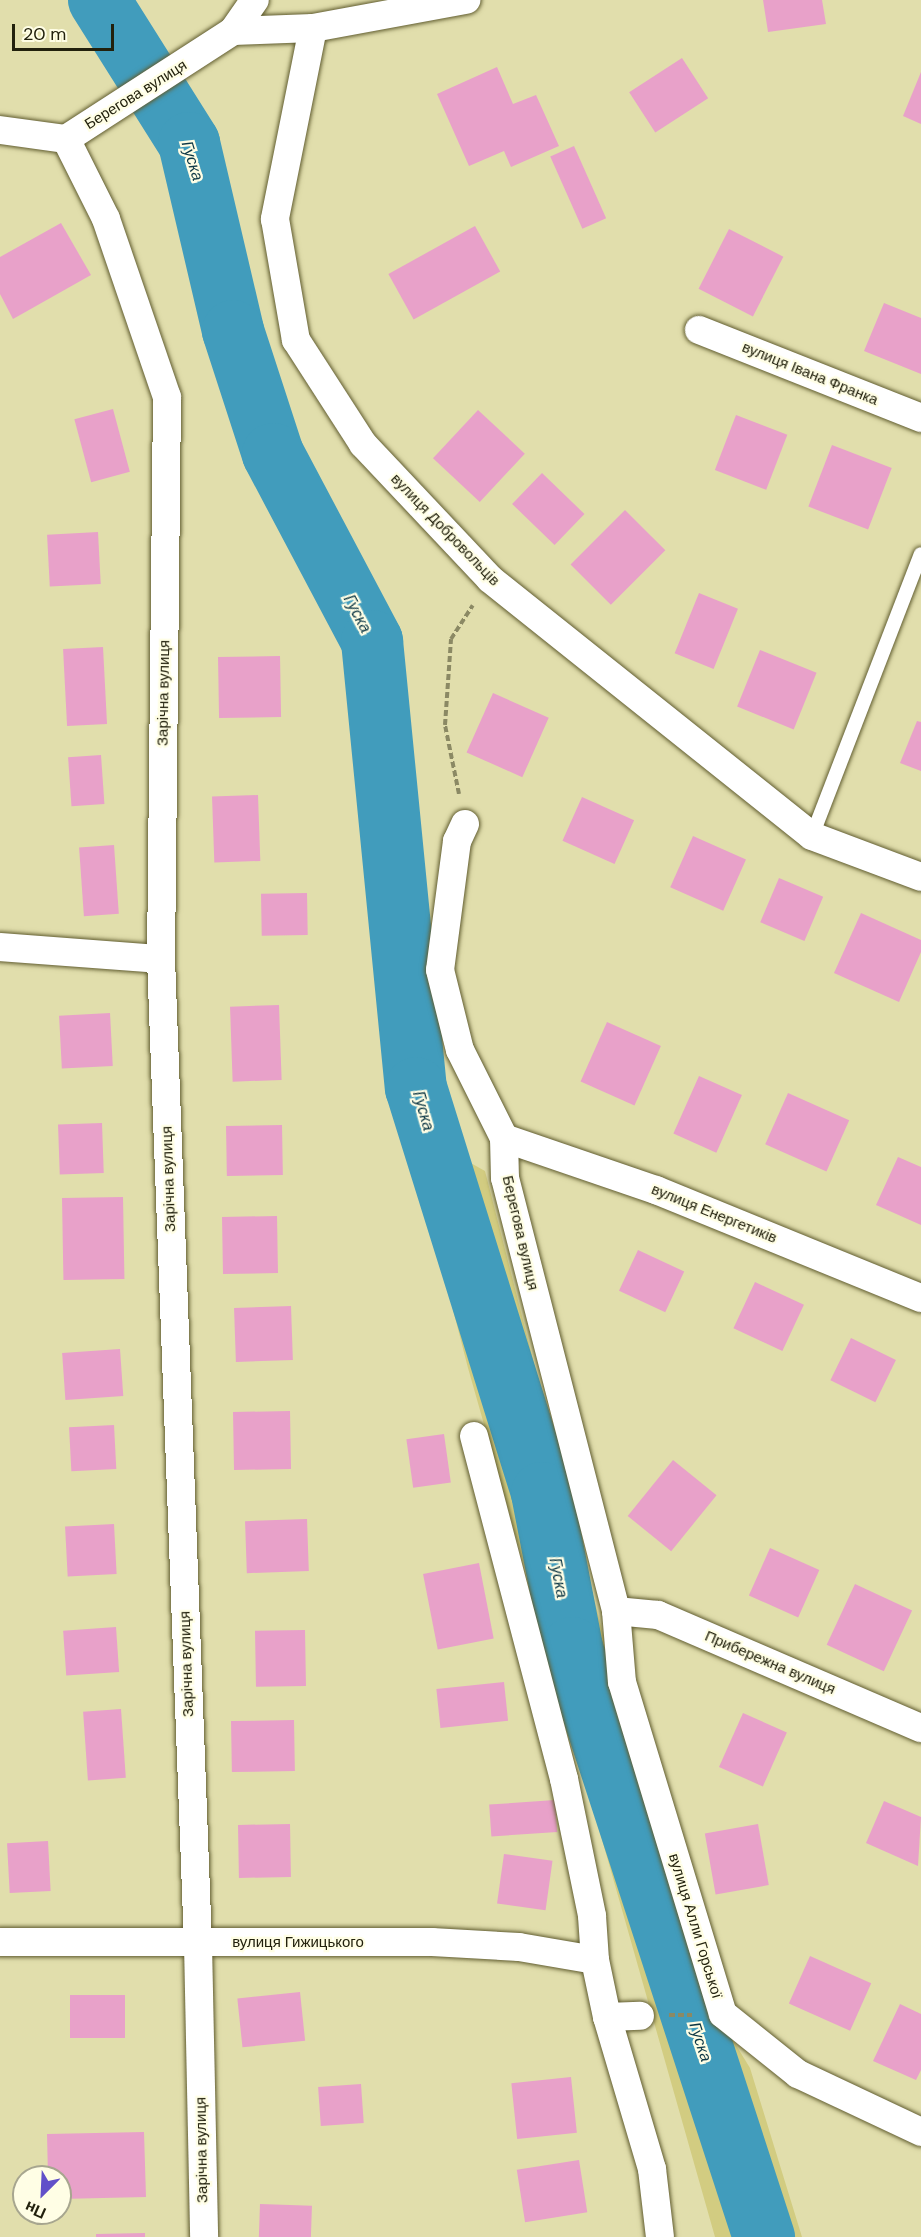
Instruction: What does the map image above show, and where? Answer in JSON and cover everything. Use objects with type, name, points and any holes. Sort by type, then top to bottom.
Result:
[{"type":"street","name":"Берегова вулиця","points":[[66,139],[191,61],[233,31],[255,0]]},
{"type":"street","points":[[233,31],[313,28],[466,0]]},
{"type":"street","name":"вулиця Добровольців","points":[[313,28],[275,219],[296,340],[363,444],[490,579],[812,836],[921,878]]},
{"type":"street","points":[[0,130],[66,139]]},
{"type":"street","name":"Зарічна вулиця","points":[[66,139],[106,219],[167,398],[161,959],[198,1944],[204,2237]]},
{"type":"street","name":"вулиця Івана Франка","points":[[699,330],[921,418]]},
{"type":"street","name":"Берегова вулиця","points":[[465,824],[457,841],[440,970],[460,1050],[504,1138],[505,1178],[616,1611]]},
{"type":"street","points":[[0,947],[161,959]]},
{"type":"street","name":"вулиця Енергетиків","points":[[504,1138],[656,1190],[921,1298]]},
{"type":"street","points":[[474,1437],[564,1779],[592,1916],[595,1960],[607,2017],[652,2169],[660,2237]]},
{"type":"street","name":"Прибережна вулиця","points":[[616,1611],[658,1615],[921,1728]]},
{"type":"street","name":"вулиця Алли Горської","points":[[616,1611],[622,1682],[723,2014],[798,2074],[921,2132]]},
{"type":"street","name":"вулиця Гижицького","points":[[0,1942],[198,1944],[432,1942],[519,1947],[595,1960]]},
{"type":"street","points":[[607,2017],[640,2016]]},
{"type":"lane","points":[[812,836],[921,554]]},
{"type":"path","points":[[465,824],[446,725],[451,639],[490,579]]},
{"type":"path","points":[[640,2016],[723,2014]]},
{"type":"shaded area","points":[[406,1127],[485,1171],[603,1634],[617,1733],[723,2024],[750,2068],[802,2237],[715,2237],[468,1368]]},
{"type":"building","points":[[763,0],[822,0],[826,24],[768,32]]},
{"type":"building","points":[[682,58],[708,98],[655,133],[629,92]]},
{"type":"building","points":[[497,67],[513,104],[536,95],[559,146],[511,167],[504,151],[469,166],[437,94]]},
{"type":"building","points":[[921,72],[921,124],[903,116]]},
{"type":"building","points":[[574,146],[606,218],[582,229],[550,157]]},
{"type":"building","points":[[61,223],[91,275],[13,319],[0,294],[0,257]]},
{"type":"building","points":[[475,226],[500,271],[414,319],[388,274]]},
{"type":"building","points":[[729,229],[783,257],[753,316],[699,289]]},
{"type":"building","points":[[884,303],[921,318],[921,374],[864,351]]},
{"type":"building","points":[[113,409],[130,472],[91,482],[74,419]]},
{"type":"building","points":[[478,410],[525,454],[480,502],[433,458]]},
{"type":"building","points":[[736,415],[787,435],[766,490],[715,470]]},
{"type":"building","points":[[832,445],[892,468],[868,530],[808,507]]},
{"type":"building","points":[[542,473],[584,514],[555,545],[512,504]]},
{"type":"building","points":[[625,510],[665,550],[611,605],[571,564]]},
{"type":"building","points":[[98,532],[101,584],[50,587],[47,535]]},
{"type":"building","points":[[699,593],[738,609],[714,669],[675,653]]},
{"type":"building","points":[[103,647],[107,724],[67,726],[63,649]]},
{"type":"building","points":[[760,650],[817,673],[794,729],[737,707]]},
{"type":"building","points":[[280,656],[281,717],[219,718],[218,657]]},
{"type":"building","points":[[493,693],[549,718],[522,777],[467,752]]},
{"type":"building","points":[[917,721],[921,722],[921,771],[900,763]]},
{"type":"building","points":[[101,755],[104,804],[71,806],[68,757]]},
{"type":"building","points":[[258,795],[260,861],[214,863],[212,797]]},
{"type":"building","points":[[582,797],[634,820],[615,864],[562,841]]},
{"type":"building","points":[[693,836],[746,860],[723,911],[670,887]]},
{"type":"building","points":[[114,845],[119,914],[84,916],[79,847]]},
{"type":"building","points":[[779,878],[823,897],[804,941],[760,922]]},
{"type":"building","points":[[307,893],[308,935],[262,936],[261,894]]},
{"type":"building","points":[[861,913],[921,940],[921,952],[899,1002],[834,973]]},
{"type":"building","points":[[279,1005],[282,1080],[233,1082],[230,1007]]},
{"type":"building","points":[[110,1013],[113,1066],[62,1069],[59,1016]]},
{"type":"building","points":[[607,1022],[661,1046],[634,1105],[581,1081]]},
{"type":"building","points":[[699,1076],[742,1095],[716,1153],[673,1134]]},
{"type":"building","points":[[788,1093],[849,1120],[826,1171],[765,1144]]},
{"type":"building","points":[[102,1123],[104,1173],[60,1175],[58,1125]]},
{"type":"building","points":[[282,1125],[283,1175],[227,1176],[226,1126]]},
{"type":"building","points":[[898,1157],[921,1167],[921,1225],[876,1205]]},
{"type":"building","points":[[123,1197],[124,1279],[63,1280],[62,1198]]},
{"type":"building","points":[[277,1216],[278,1273],[223,1274],[222,1217]]},
{"type":"building","points":[[638,1250],[684,1272],[665,1312],[619,1291]]},
{"type":"building","points":[[755,1282],[804,1305],[782,1351],[733,1328]]},
{"type":"building","points":[[291,1306],[293,1360],[236,1362],[234,1308]]},
{"type":"building","points":[[851,1338],[896,1360],[875,1402],[830,1380]]},
{"type":"building","points":[[120,1349],[123,1396],[65,1400],[62,1353]]},
{"type":"building","points":[[290,1411],[291,1469],[234,1470],[233,1412]]},
{"type":"building","points":[[114,1425],[116,1469],[71,1471],[69,1427]]},
{"type":"building","points":[[444,1434],[451,1483],[413,1488],[406,1439]]},
{"type":"building","points":[[673,1460],[717,1495],[671,1551],[628,1516]]},
{"type":"building","points":[[307,1519],[309,1571],[247,1573],[245,1521]]},
{"type":"building","points":[[114,1524],[117,1574],[68,1576],[65,1527]]},
{"type":"building","points":[[770,1548],[819,1570],[798,1617],[749,1596]]},
{"type":"building","points":[[479,1563],[494,1639],[438,1649],[423,1574]]},
{"type":"building","points":[[855,1584],[912,1611],[884,1671],[827,1645]]},
{"type":"building","points":[[116,1627],[119,1672],[66,1676],[63,1631]]},
{"type":"building","points":[[305,1630],[306,1686],[256,1687],[255,1631]]},
{"type":"building","points":[[504,1682],[508,1721],[440,1728],[436,1689]]},
{"type":"building","points":[[121,1709],[126,1778],[88,1780],[83,1712]]},
{"type":"building","points":[[743,1713],[787,1733],[763,1786],[719,1767]]},
{"type":"building","points":[[294,1720],[295,1771],[232,1772],[231,1721]]},
{"type":"building","points":[[555,1800],[557,1832],[491,1837],[489,1805]]},
{"type":"building","points":[[884,1801],[921,1817],[918,1866],[866,1843]]},
{"type":"building","points":[[290,1824],[291,1877],[239,1878],[238,1825]]},
{"type":"building","points":[[758,1824],[769,1885],[716,1894],[705,1833]]},
{"type":"building","points":[[48,1841],[51,1891],[10,1893],[7,1843]]},
{"type":"building","points":[[504,1854],[553,1861],[546,1910],[497,1904]]},
{"type":"building","points":[[810,1956],[871,1983],[850,2031],[789,2004]]},
{"type":"building","points":[[300,1992],[305,2041],[242,2047],[237,1999]]},
{"type":"building","points":[[70,1995],[125,1995],[125,2038],[70,2038]]},
{"type":"building","points":[[900,2004],[921,2014],[921,2070],[916,2080],[873,2061]]},
{"type":"building","points":[[571,2077],[577,2133],[517,2139],[511,2083]]},
{"type":"building","points":[[361,2084],[364,2123],[321,2126],[318,2087]]},
{"type":"building","points":[[144,2132],[146,2197],[72,2199],[72,2165],[48,2165],[47,2134]]},
{"type":"building","points":[[579,2160],[587,2212],[525,2222],[517,2170]]},
{"type":"building","points":[[260,2204],[312,2206],[311,2237],[259,2237]]},
{"type":"building","points":[[145,2233],[145,2237],[96,2237],[96,2234]]},
{"type":"waterway","name":"Гуска","points":[[99,0],[189,143],[233,331],[273,454],[372,641],[416,1088],[542,1493],[572,1648],[764,2237]]}]
